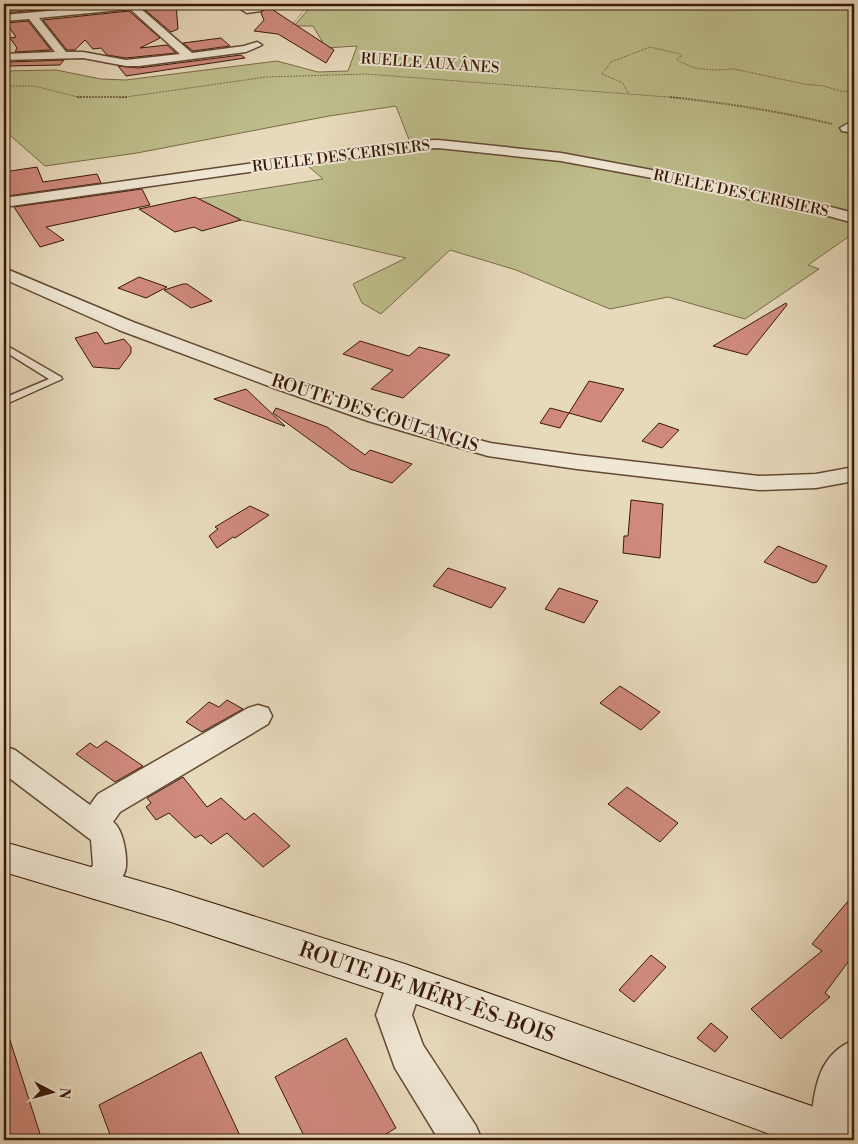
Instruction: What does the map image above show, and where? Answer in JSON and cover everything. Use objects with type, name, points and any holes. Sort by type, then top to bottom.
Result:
[{"type":"street","points":[[4,18],[153,4]]},
{"type":"street","points":[[247,10],[257,9],[262,4]]},
{"type":"street","points":[[132,6],[190,57]]},
{"type":"street","points":[[32,16],[63,55]]},
{"type":"street","points":[[4,58],[63,55],[92,56],[132,64],[246,49],[257,45]]},
{"type":"street","name":"RUELLE DES CERISIERS","points":[[4,203],[411,145],[438,144],[562,157],[788,201],[854,218]]},
{"type":"street","name":"ROUTE DES COULANGIS","points":[[4,273],[126,326],[281,384],[375,417],[488,449],[577,462],[759,482],[816,482],[854,474]]},
{"type":"street","points":[[94,825],[109,803],[258,716]]},
{"type":"street","points":[[4,758],[106,834],[110,867],[98,885]]},
{"type":"street","name":"ROUTE DE MÉRY-ÈS-BOIS","points":[[4,857],[171,906],[405,982],[837,1137]]},
{"type":"street","points":[[405,982],[394,1015],[408,1055],[462,1140]]},
{"type":"street","points":[[837,1137],[838,1076],[854,1059]]},
{"type":"lane","points":[[4,347],[57,379],[4,402]]},
{"type":"path","points":[[292,25],[309,4]]},
{"type":"path","points":[[628,93],[623,83],[602,74],[611,62],[650,48],[680,54],[682,56],[676,59],[678,61],[695,68],[713,70],[734,69],[804,84],[824,86],[840,92],[854,92]]},
{"type":"path","name":"RUELLE AUX ÂNES","points":[[4,86],[34,86],[83,98],[117,98],[266,77],[348,74],[628,93],[734,104],[788,113],[851,128]]},
{"type":"green space","points":[[313,4],[854,4],[854,233],[808,265],[819,269],[745,319],[668,297],[610,309],[516,270],[450,250],[381,314],[362,303],[353,284],[406,258],[241,220],[198,199],[323,179],[301,160],[411,145],[396,106],[329,116],[137,153],[45,166],[4,130],[4,71],[56,70],[101,79],[126,80],[277,61],[318,72],[348,71],[357,46],[326,48],[313,26],[294,26]]},
{"type":"building","points":[[106,4],[4,13],[4,11],[26,8]]},
{"type":"building","points":[[160,4],[176,4],[178,29],[171,32],[144,9],[156,8]]},
{"type":"building","points":[[267,6],[334,50],[326,63],[278,34],[254,31],[264,20],[261,13]]},
{"type":"building","points":[[129,11],[160,38],[140,48],[167,45],[176,53],[126,58],[107,55],[101,48],[93,49],[85,40],[75,50],[67,50],[43,20]]},
{"type":"building","points":[[28,21],[51,50],[15,52],[17,48],[10,38],[16,37],[6,23]]},
{"type":"building","points":[[221,38],[230,46],[193,51],[183,43]]},
{"type":"building","points":[[241,55],[245,58],[126,76],[118,66],[139,68]]},
{"type":"building","points":[[64,60],[60,65],[7,66],[9,62]]},
{"type":"building","points":[[37,167],[43,182],[97,174],[101,183],[7,196],[4,191],[4,172]]},
{"type":"building","points":[[142,189],[150,205],[46,227],[64,240],[40,247],[14,207]]},
{"type":"building","points":[[195,197],[241,220],[202,231],[194,227],[175,232],[139,209]]},
{"type":"building","points":[[139,277],[167,287],[146,298],[118,288]]},
{"type":"building","points":[[187,284],[212,301],[191,308],[164,290]]},
{"type":"building","points":[[786,303],[787,305],[747,355],[713,346]]},
{"type":"building","points":[[97,332],[105,344],[124,339],[131,347],[131,353],[119,369],[93,367],[75,338]]},
{"type":"building","points":[[360,341],[409,356],[419,347],[450,355],[403,398],[371,389],[393,370],[343,354]]},
{"type":"building","points":[[589,381],[624,389],[601,422],[569,413]]},
{"type":"building","points":[[246,389],[285,426],[214,399]]},
{"type":"building","points":[[276,408],[327,427],[365,455],[370,450],[412,464],[392,483],[350,469],[273,413]]},
{"type":"building","points":[[550,408],[569,413],[560,428],[540,423]]},
{"type":"building","points":[[659,423],[679,430],[662,448],[642,441]]},
{"type":"building","points":[[631,500],[663,504],[660,558],[623,553],[624,536],[628,536]]},
{"type":"building","points":[[250,506],[269,515],[217,548],[209,536],[218,529],[215,527]]},
{"type":"building","points":[[778,546],[827,566],[817,582],[813,583],[764,562]]},
{"type":"building","points":[[448,568],[506,588],[491,608],[433,586]]},
{"type":"building","points":[[559,588],[598,601],[584,623],[545,609]]},
{"type":"building","points":[[620,686],[660,712],[641,730],[600,703]]},
{"type":"building","points":[[227,700],[243,709],[202,732],[186,722],[209,702],[219,707]]},
{"type":"building","points":[[106,741],[143,766],[115,782],[76,754],[90,743],[97,748]]},
{"type":"building","points":[[183,777],[207,807],[221,798],[245,820],[254,813],[290,846],[263,867],[227,833],[211,844],[201,835],[195,838],[169,813],[156,820],[146,807],[151,803],[147,798]]},
{"type":"building","points":[[627,787],[678,823],[660,842],[608,804]]},
{"type":"building","points":[[854,894],[854,954],[825,993],[830,997],[781,1039],[751,1009],[822,951],[812,944]]},
{"type":"building","points":[[651,955],[666,967],[634,1002],[619,990]]},
{"type":"building","points":[[711,1023],[728,1037],[715,1052],[697,1038]]},
{"type":"building","points":[[4,1034],[8,1034],[42,1140],[4,1140]]},
{"type":"building","points":[[346,1038],[396,1128],[376,1140],[306,1140],[275,1077]]},
{"type":"building","points":[[201,1052],[242,1140],[112,1140],[99,1105]]}]
